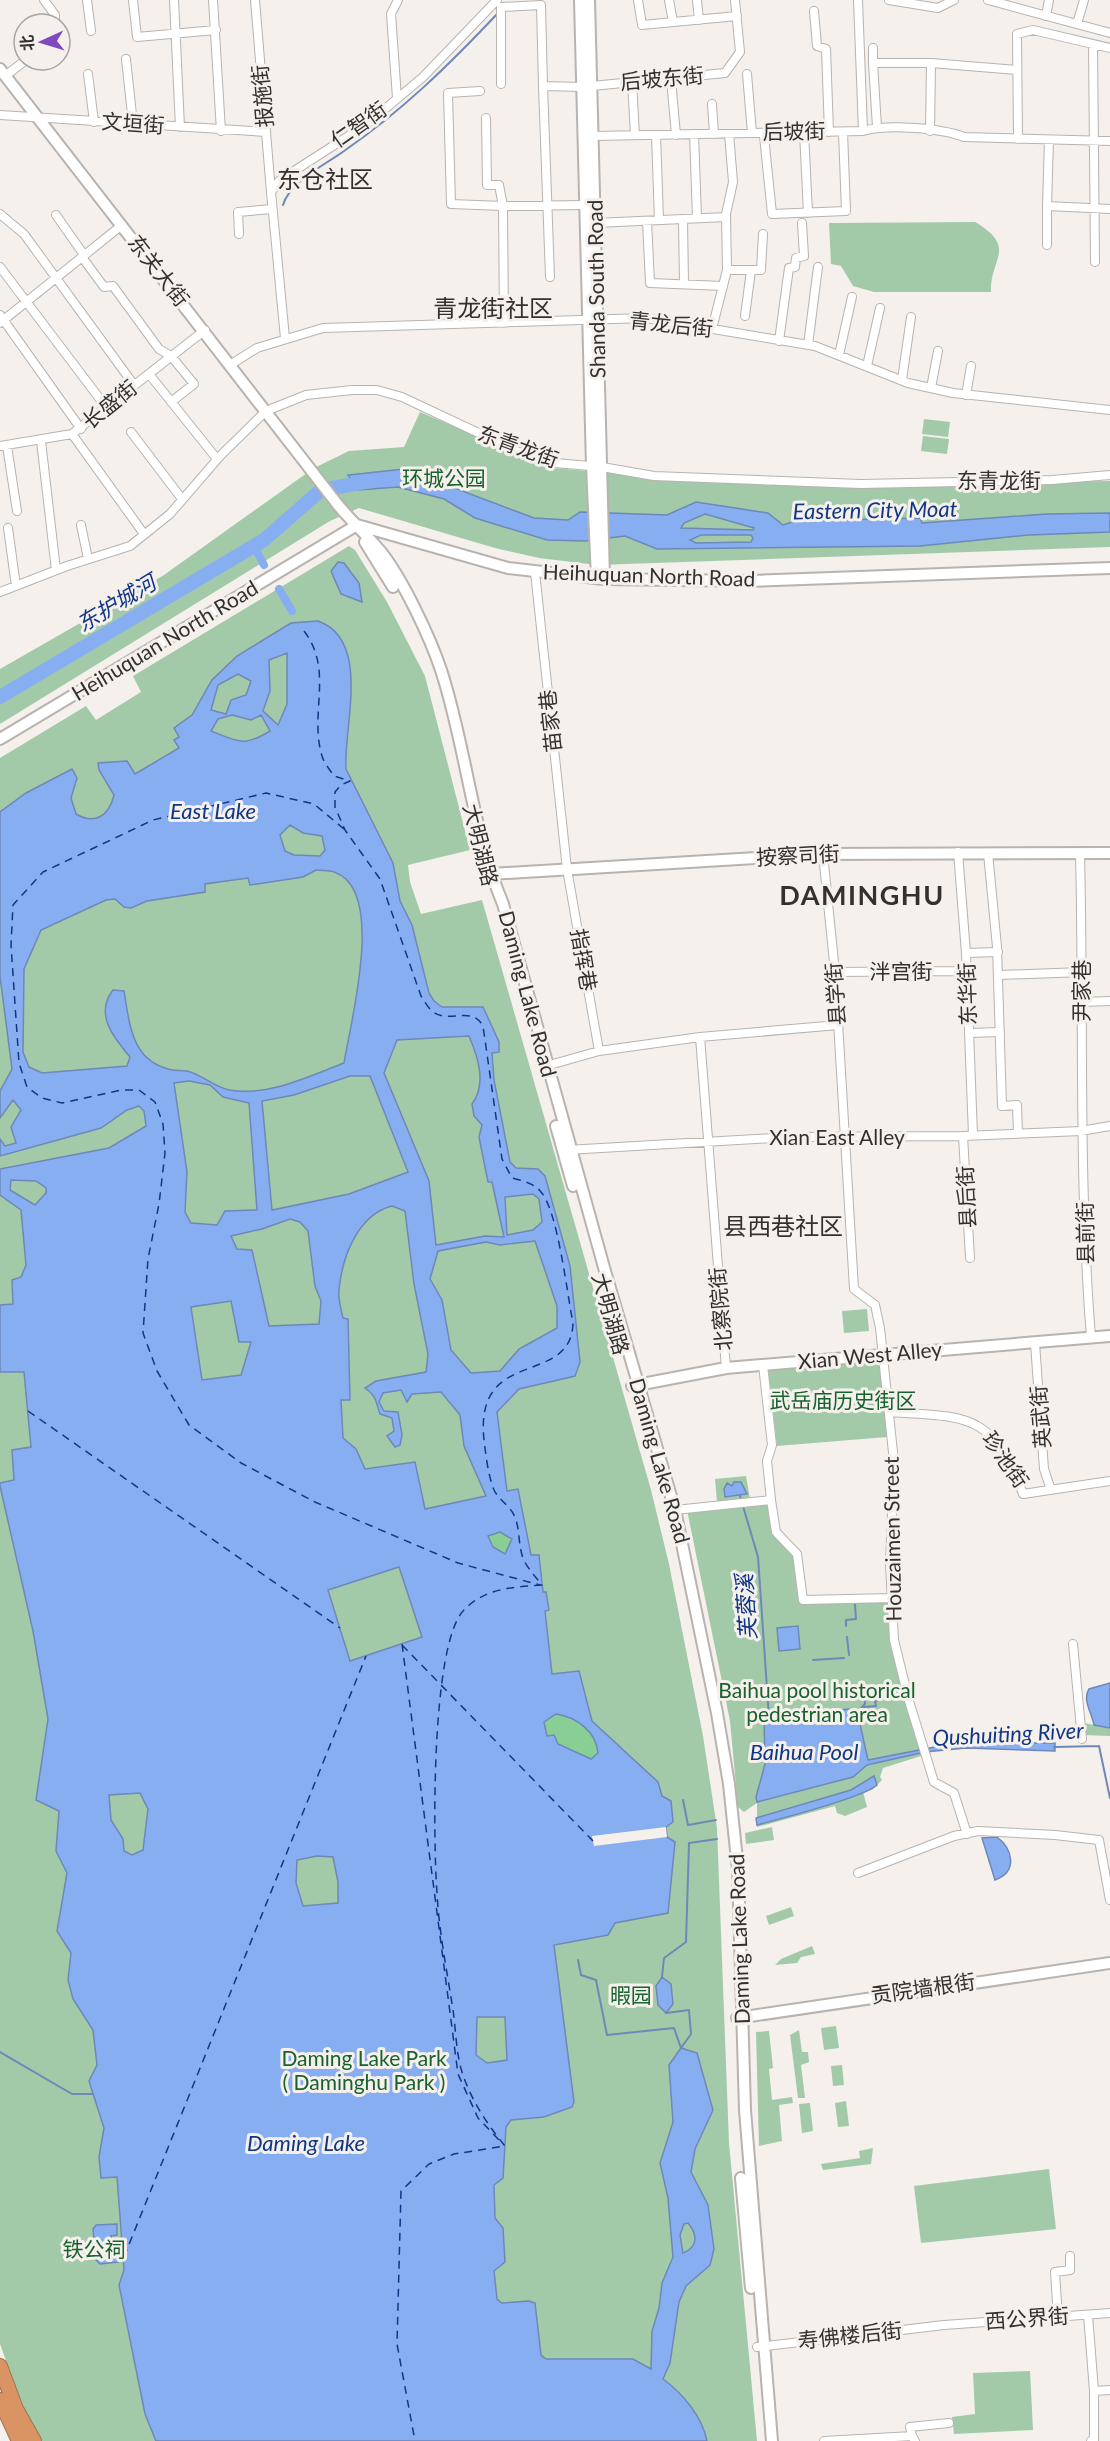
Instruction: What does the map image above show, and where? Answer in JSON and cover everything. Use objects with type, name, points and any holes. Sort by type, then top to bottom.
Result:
[{"type":"highway","points":[[0,2366],[16,2409],[34,2441]]},
{"type":"highway","points":[[0,2400],[19,2441]]},
{"type":"main road","name":"Shanda South Road","points":[[580,0],[587,86],[594,136],[596,223],[593,320]]},
{"type":"main road","name":"Shanda South Road","points":[[590,0],[585,205],[593,320],[601,579]]},
{"type":"main road","name":"东关大街","points":[[3,73],[205,330],[338,505],[357,525]]},
{"type":"main road","name":"Heihuquan North Road","points":[[0,738],[357,525],[508,568],[601,579],[747,581],[1110,568]]},
{"type":"main road","name":"大明湖路","points":[[357,525],[361,536],[416,626],[433,668],[488,875],[635,1386]]},
{"type":"main road","name":"按察司街","points":[[488,875],[823,854],[1110,852]]},
{"type":"main road","name":"Daming Lake Road","points":[[488,875],[502,904],[567,1150]]},
{"type":"main road","name":"Xian West Alley","points":[[635,1386],[726,1368],[1110,1336]]},
{"type":"main road","name":"Daming Lake Road","points":[[635,1386],[675,1510],[710,1673],[729,1784],[738,1869],[740,2018]]},
{"type":"main road","name":"Daming Lake Road","points":[[635,1386],[675,1538],[711,1713],[730,1841],[766,2441]]},
{"type":"main road","name":"贡院墙根街","points":[[740,2018],[1110,1963]]},
{"type":"main road","name":"Daming Lake Road","points":[[760,2346],[772,2441]]},
{"type":"street","points":[[87,0],[91,31]]},
{"type":"street","points":[[133,0],[137,37],[216,30]]},
{"type":"street","points":[[174,0],[180,127]]},
{"type":"street","points":[[213,0],[221,131]]},
{"type":"street","name":"报施街","points":[[255,0],[271,192]]},
{"type":"street","points":[[398,98],[391,14],[399,0]]},
{"type":"street","name":"仁智街","points":[[271,192],[280,180],[367,123],[398,98],[475,26],[497,0]]},
{"type":"street","points":[[638,0],[642,25],[737,16]]},
{"type":"street","points":[[669,0],[673,22]]},
{"type":"street","points":[[698,0],[699,20]]},
{"type":"street","name":"后坡东街","points":[[543,86],[587,86],[725,73],[740,52],[735,0]]},
{"type":"street","points":[[858,0],[864,131]]},
{"type":"street","points":[[889,0],[938,8],[954,0]]},
{"type":"street","points":[[988,0],[1017,4],[1046,16],[1110,33]]},
{"type":"street","points":[[1046,16],[1049,0]]},
{"type":"street","points":[[1077,24],[1084,0]]},
{"type":"street","points":[[501,84],[501,7],[541,5],[550,277]]},
{"type":"street","points":[[814,11],[817,46],[826,49],[829,132]]},
{"type":"street","points":[[1017,139],[1017,34],[1021,31],[1033,30],[1110,48]]},
{"type":"street","points":[[1093,44],[1095,262]]},
{"type":"street","points":[[873,48],[877,127],[952,132],[964,137],[1110,141]]},
{"type":"street","points":[[126,59],[133,124]]},
{"type":"street","points":[[873,63],[931,63],[1017,70]]},
{"type":"street","points":[[930,131],[931,63]]},
{"type":"street","points":[[88,74],[94,122]]},
{"type":"street","points":[[747,74],[752,133]]},
{"type":"street","points":[[671,79],[676,135]]},
{"type":"street","points":[[632,82],[635,135]]},
{"type":"street","points":[[480,91],[448,93],[451,204],[585,205]]},
{"type":"street","points":[[712,104],[714,134]]},
{"type":"street","name":"文垣街","points":[[0,115],[221,131],[266,132]]},
{"type":"street","points":[[486,118],[487,185],[499,185],[503,206],[504,323]]},
{"type":"street","name":"后坡街","points":[[594,136],[843,132],[864,131],[877,127]]},
{"type":"street","points":[[804,132],[808,213]]},
{"type":"street","points":[[764,136],[772,214],[808,213],[846,211],[843,132]]},
{"type":"street","points":[[694,134],[697,218]]},
{"type":"street","points":[[712,329],[727,270],[726,217],[733,182],[729,134]]},
{"type":"street","points":[[656,135],[659,220]]},
{"type":"street","points":[[1047,245],[1049,140]]},
{"type":"street","points":[[271,192],[285,338]]},
{"type":"street","points":[[1047,206],[1110,210]]},
{"type":"street","points":[[239,234],[238,212],[272,209]]},
{"type":"street","points":[[0,214],[24,234],[134,385]]},
{"type":"street","points":[[56,215],[104,287],[112,286],[159,349],[171,356],[194,384],[171,402]]},
{"type":"street","points":[[596,223],[726,217]]},
{"type":"street","points":[[682,219],[684,284]]},
{"type":"street","points":[[647,220],[650,283],[723,286]]},
{"type":"street","points":[[779,341],[789,268],[795,267],[796,258],[804,256],[802,223]]},
{"type":"street","points":[[81,429],[1,319],[26,302],[122,225]]},
{"type":"street","points":[[727,270],[761,270],[763,234]]},
{"type":"street","points":[[0,267],[106,407]]},
{"type":"street","points":[[808,345],[818,267]]},
{"type":"street","points":[[745,316],[751,270]]},
{"type":"street","points":[[839,356],[852,297]]},
{"type":"street","points":[[867,366],[880,308]]},
{"type":"street","points":[[902,381],[911,317]]},
{"type":"street","name":"青龙后街","points":[[230,365],[257,348],[323,328],[645,318],[808,345],[902,381],[966,395],[1110,410]]},
{"type":"street","name":"长盛街","points":[[3,446],[41,441],[72,434],[81,429],[205,330]]},
{"type":"street","points":[[932,388],[938,351]]},
{"type":"street","points":[[966,395],[971,366]]},
{"type":"street","points":[[149,374],[217,459]]},
{"type":"street","name":"东青龙街","points":[[0,592],[56,570],[130,546],[182,499],[217,459],[266,411],[306,395],[352,390],[377,390],[402,397],[519,452],[555,463],[654,476],[838,484],[1052,480],[1110,475]]},
{"type":"street","points":[[131,432],[182,499]]},
{"type":"street","points":[[72,434],[144,534]]},
{"type":"street","points":[[41,441],[56,570]]},
{"type":"street","points":[[3,446],[16,511]]},
{"type":"street","points":[[81,525],[88,559]]},
{"type":"street","points":[[8,528],[16,586]]},
{"type":"street","name":"苗家巷","points":[[534,572],[567,869]]},
{"type":"street","name":"东华街","points":[[958,852],[967,971],[973,1135]]},
{"type":"street","points":[[988,853],[998,952],[1002,1106],[1017,1105],[1018,1133]]},
{"type":"street","name":"尹家巷","points":[[1080,853],[1084,1129]]},
{"type":"street","name":"县学街","points":[[823,854],[835,972],[855,1288],[876,1305],[881,1355]]},
{"type":"street","name":"指挥巷","points":[[567,869],[599,1051]]},
{"type":"street","points":[[966,953],[998,952]]},
{"type":"street","name":"泮宫街","points":[[835,972],[967,971]]},
{"type":"street","points":[[999,975],[1083,972]]},
{"type":"street","points":[[1083,1002],[1110,1001]]},
{"type":"street","points":[[546,1066],[599,1051],[700,1037],[838,1025]]},
{"type":"street","points":[[969,1033],[1000,1032]]},
{"type":"street","name":"北察院街","points":[[700,1037],[726,1368]]},
{"type":"street","name":"Xian East Alley","points":[[567,1150],[845,1134],[883,1138],[963,1136],[1110,1126]]},
{"type":"street","name":"县前街","points":[[1084,1129],[1085,1265],[1091,1337]]},
{"type":"street","name":"县后街","points":[[963,1136],[970,1258]]},
{"type":"street","name":"英武街","points":[[1035,1343],[1044,1469],[1051,1490]]},
{"type":"street","name":"Houzaimen Street","points":[[881,1355],[894,1462],[890,1564],[894,1640],[934,1782],[954,1793],[967,1834]]},
{"type":"street","points":[[763,1365],[772,1445],[767,1461],[776,1532],[797,1554],[803,1600],[892,1598]]},
{"type":"street","name":"珍池街","points":[[889,1413],[955,1416],[982,1427],[1001,1448],[1023,1494],[1051,1490]]},
{"type":"street","points":[[1051,1490],[1110,1481]]},
{"type":"street","points":[[675,1510],[771,1500]]},
{"type":"street","points":[[1073,1644],[1082,1739]]},
{"type":"street","points":[[858,1873],[967,1834],[978,1832],[1055,1835],[1099,1840],[1110,1900]]},
{"type":"street","points":[[1058,2318],[1055,2272],[1070,2270],[1070,2256]]},
{"type":"street","name":"西公界街","points":[[945,2325],[1110,2313]]},
{"type":"street","points":[[1088,2315],[1094,2391],[1094,2441],[1091,2441]]},
{"type":"street","name":"寿佛楼后街","points":[[760,2346],[945,2325]]},
{"type":"street","points":[[1094,2391],[1110,2390]]},
{"type":"street","points":[[824,2441],[914,2439],[910,2427],[949,2423]]},
{"type":"green space","points":[[975,222],[996,239],[999,247],[991,292],[874,292],[853,286],[841,266],[831,264],[829,223]]},
{"type":"green space","name":"环城公园","points":[[420,412],[553,468],[694,480],[911,483],[1110,481],[1110,547],[597,565],[539,558],[495,548],[359,508],[330,521],[0,724],[0,669],[164,575],[314,468],[349,451],[404,447]]},
{"type":"green space","points":[[924,419],[950,422],[948,437],[922,434]]},
{"type":"green space","points":[[923,436],[949,439],[947,454],[921,451]]},
{"type":"green space","name":"Daming Lake Park ( Daminghu Park )","points":[[349,546],[355,550],[387,602],[425,676],[470,850],[408,865],[410,882],[421,914],[482,900],[651,1490],[669,1564],[703,1736],[717,1828],[729,2143],[757,2441],[42,2441],[24,2411],[0,2344],[0,758],[86,706],[96,720],[141,692],[133,676]]},
{"type":"green space","points":[[867,1309],[869,1331],[844,1333],[842,1311]]},
{"type":"green space","name":"武岳庙历史街区","points":[[880,1358],[887,1437],[777,1446],[768,1369]]},
{"type":"green space","points":[[746,1476],[750,1499],[717,1502],[715,1479]]},
{"type":"green space","name":"Baihua pool historical pedestrian area","points":[[771,1500],[776,1532],[797,1554],[803,1600],[888,1601],[924,1755],[883,1768],[880,1777],[882,1780],[872,1790],[863,1792],[867,1807],[845,1816],[837,1813],[835,1806],[757,1827],[757,1803],[744,1812],[738,1807],[730,1721],[687,1510]]},
{"type":"green space","points":[[500,1532],[512,1539],[505,1555],[493,1547],[488,1536]]},
{"type":"green space","points":[[556,1714],[571,1718],[584,1726],[593,1738],[598,1753],[591,1759],[558,1744],[554,1735],[548,1736],[544,1722]]},
{"type":"green space","points":[[1084,1723],[1110,1728],[1110,1736],[1084,1735]]},
{"type":"green space","points":[[772,1827],[774,1840],[746,1844],[745,1833]]},
{"type":"green space","points":[[791,1907],[794,1916],[769,1925],[766,1916]]},
{"type":"green space","points":[[812,1946],[815,1954],[801,1957],[797,1963],[775,1965],[781,1959]]},
{"type":"green space","points":[[836,2026],[839,2048],[824,2050],[821,2028]]},
{"type":"green space","points":[[799,2030],[802,2052],[808,2052],[809,2062],[801,2065],[805,2098],[798,2098],[790,2035]]},
{"type":"green space","points":[[769,2031],[773,2068],[769,2069],[772,2100],[792,2097],[793,2103],[779,2105],[782,2141],[759,2146],[756,2032]]},
{"type":"green space","points":[[842,2065],[844,2085],[833,2086],[831,2066]]},
{"type":"green space","points":[[846,2101],[849,2126],[838,2127],[835,2103]]},
{"type":"green space","points":[[810,2103],[813,2131],[802,2133],[799,2104]]},
{"type":"green space","points":[[873,2148],[871,2164],[823,2170],[821,2164],[860,2158],[859,2151]]},
{"type":"green space","points":[[1049,2169],[1056,2229],[921,2243],[914,2186]]},
{"type":"green space","points":[[1030,2371],[1033,2430],[954,2434],[952,2417],[975,2414],[973,2373]]},
{"type":"water","points":[[404,469],[534,518],[568,520],[580,512],[667,515],[696,502],[768,513],[783,525],[795,521],[920,518],[922,523],[1047,514],[1110,513],[1110,532],[1029,535],[920,546],[657,549],[625,536],[585,541],[547,540],[475,518],[444,499],[398,487],[358,490],[348,475]],"holes":[[[705,514],[754,528],[753,530],[681,528],[684,523]],[[701,535],[751,535],[753,538],[751,542],[696,543],[690,540]]]},
{"type":"water","points":[[338,562],[344,563],[359,583],[362,602],[341,594],[331,571]]},
{"type":"water","name":"Daming Lake","points":[[318,621],[335,631],[345,646],[350,665],[351,687],[346,769],[393,863],[400,901],[412,925],[429,993],[442,1007],[483,1007],[499,1042],[499,1052],[492,1053],[494,1080],[510,1162],[516,1168],[538,1169],[545,1176],[570,1266],[580,1362],[575,1376],[519,1389],[497,1412],[507,1491],[518,1489],[531,1555],[539,1555],[543,1592],[546,1592],[549,1610],[545,1611],[552,1674],[579,1671],[592,1721],[658,1782],[662,1796],[671,1801],[673,1822],[666,1827],[667,1837],[675,1842],[668,1913],[615,1923],[608,1935],[554,1945],[574,2102],[572,2107],[544,2117],[511,2120],[506,2127],[503,2178],[494,2185],[495,2218],[503,2228],[505,2262],[494,2271],[497,2299],[502,2303],[529,2301],[535,2303],[541,2355],[546,2359],[633,2359],[651,2369],[652,2331],[659,2308],[662,2283],[673,2257],[668,2198],[660,2163],[673,2122],[669,2065],[681,2048],[697,2053],[713,2110],[695,2149],[691,2172],[708,2205],[714,2249],[710,2265],[686,2286],[679,2302],[670,2363],[663,2379],[691,2406],[701,2423],[707,2441],[156,2441],[145,2414],[119,2285],[124,2270],[117,2177],[101,2178],[99,2157],[104,2128],[89,2081],[97,2065],[93,2030],[73,1999],[68,1980],[71,1953],[57,1931],[67,1873],[56,1851],[59,1811],[36,1800],[48,1719],[33,1631],[0,1486],[0,1483],[14,1480],[12,1450],[31,1447],[24,1372],[0,1372],[0,1305],[13,1304],[12,1280],[21,1277],[26,1265],[21,1210],[0,1195],[0,1169],[109,1148],[146,1126],[144,1111],[139,1106],[127,1110],[101,1128],[0,1156],[0,1139],[5,1146],[16,1143],[11,1127],[21,1110],[13,1100],[0,1118],[0,1091],[12,1069],[0,976],[0,812],[26,793],[72,769],[77,778],[71,798],[76,814],[89,819],[105,813],[114,795],[99,770],[98,763],[127,761],[135,774],[179,748],[174,740],[179,737],[174,728],[192,715],[212,680],[237,656],[291,623]],"holes":[[[287,653],[287,704],[278,725],[263,711],[270,691],[269,660]],[[238,674],[251,681],[246,695],[231,700],[226,714],[211,710],[218,685]],[[232,715],[251,720],[261,715],[270,731],[247,741],[235,740],[211,731],[218,719]],[[290,825],[303,833],[322,836],[325,850],[320,856],[294,855],[285,851],[280,835]],[[316,870],[334,872],[350,883],[359,904],[362,930],[357,990],[344,1063],[273,1088],[258,1091],[229,1090],[192,1073],[159,1066],[148,1059],[135,1040],[131,1029],[124,991],[113,990],[105,1008],[106,1017],[113,1034],[130,1057],[127,1066],[42,1073],[29,1067],[23,1052],[24,969],[41,930],[106,900],[115,899],[124,907],[131,908],[147,901],[205,892],[205,884],[248,878],[250,885],[303,877]],[[469,1036],[480,1070],[479,1088],[472,1104],[474,1116],[482,1125],[479,1137],[488,1182],[492,1182],[504,1237],[485,1236],[436,1245],[429,1181],[384,1073],[397,1040]],[[350,1076],[370,1076],[408,1172],[349,1194],[272,1210],[262,1101],[294,1095]],[[189,1081],[210,1085],[223,1097],[249,1103],[257,1210],[225,1211],[217,1225],[191,1223],[185,1212],[187,1172],[174,1083]],[[11,1180],[36,1181],[46,1188],[46,1193],[35,1205],[10,1190]],[[533,1194],[539,1199],[542,1222],[533,1230],[507,1235],[505,1197]],[[392,1206],[405,1211],[414,1284],[428,1354],[426,1372],[376,1381],[365,1388],[374,1397],[380,1414],[392,1418],[394,1431],[387,1436],[395,1447],[400,1445],[402,1435],[398,1412],[384,1411],[379,1402],[383,1393],[401,1390],[407,1402],[412,1394],[441,1392],[460,1415],[464,1446],[486,1496],[425,1509],[415,1462],[365,1469],[356,1449],[343,1438],[341,1400],[350,1400],[348,1319],[343,1318],[339,1290],[348,1252],[369,1218]],[[290,1219],[300,1222],[308,1231],[315,1286],[321,1301],[319,1324],[269,1326],[252,1250],[237,1249],[231,1236],[262,1229]],[[535,1241],[557,1306],[557,1328],[519,1349],[500,1371],[471,1373],[451,1350],[442,1300],[430,1279],[438,1251],[486,1242],[500,1245]],[[231,1301],[239,1342],[251,1342],[241,1375],[202,1380],[191,1307]],[[500,1532],[512,1539],[505,1554],[493,1547],[488,1536]],[[399,1567],[422,1637],[350,1661],[328,1590]],[[556,1714],[571,1718],[589,1732],[598,1753],[591,1759],[558,1744],[554,1735],[547,1736],[544,1722]],[[140,1793],[148,1809],[143,1850],[132,1855],[124,1851],[123,1839],[111,1820],[109,1795]],[[317,1856],[333,1857],[338,1882],[338,1903],[303,1906],[296,1883],[297,1860]],[[477,2017],[505,2017],[507,2060],[487,2063],[476,2055]],[[688,2223],[695,2236],[694,2244],[683,2253],[680,2235],[684,2224]]]},
{"type":"water","points":[[734,1482],[741,1482],[747,1494],[725,1497],[724,1489],[727,1483],[732,1486]]},
{"type":"water","points":[[798,1626],[800,1649],[779,1651],[777,1628]]},
{"type":"water","points":[[1110,1683],[1110,1728],[1094,1725],[1088,1707],[1087,1693],[1089,1689]]},
{"type":"water","name":"Baihua Pool","points":[[849,1709],[858,1715],[868,1760],[955,1743],[1055,1743],[1055,1751],[966,1748],[925,1752],[867,1765],[853,1777],[757,1802],[756,1797],[765,1764],[764,1716],[766,1719]]},
{"type":"water","points":[[874,1776],[877,1785],[855,1796],[757,1825],[756,1818],[851,1790]]},
{"type":"water","points":[[997,1837],[1007,1848],[1011,1860],[1007,1872],[995,1880],[982,1838]]},
{"type":"water","points":[[662,1977],[671,1984],[673,2004],[666,2013],[658,2005],[656,1986]]},
{"type":"water","points":[[117,2224],[117,2235],[111,2236],[112,2252],[118,2252],[118,2262],[100,2264],[96,2260],[93,2229],[96,2225]]},
{"type":"pier","points":[[666,1827],[667,1837],[594,1846],[592,1836]]},
{"type":"waterway","points":[[283,205],[287,196],[300,181],[365,136],[406,103],[498,13]]},
{"type":"waterway","name":"东护城河","points":[[0,697],[264,540],[321,490],[371,481]]},
{"type":"waterway","points":[[254,546],[264,565]]},
{"type":"waterway","points":[[279,589],[292,611]]},
{"type":"waterway","name":"芙蓉溪","points":[[740,1496],[758,1557],[769,1718]]},
{"type":"waterway","points":[[846,1626],[846,1620],[856,1619],[855,1604]]},
{"type":"waterway","points":[[847,1637],[849,1655]]},
{"type":"waterway","points":[[813,1660],[844,1658]]},
{"type":"waterway","points":[[857,1712],[865,1704],[863,1682]]},
{"type":"waterway","points":[[864,1707],[876,1706],[875,1701],[882,1699]]},
{"type":"waterway","points":[[1099,1746],[1110,1798]]},
{"type":"waterway","name":"Qushuiting River","points":[[1054,1747],[1099,1746]]},
{"type":"waterway","points":[[683,1800],[688,1825],[716,1820]]},
{"type":"waterway","points":[[662,1977],[664,1958],[686,1942],[689,1843],[717,1839]]},
{"type":"waterway","points":[[578,1960],[581,1975],[596,1980],[607,2035],[674,2028],[681,2048]]},
{"type":"waterway","points":[[666,2013],[689,2010],[691,2034],[681,2048]]},
{"type":"waterway","points":[[0,2052],[72,2094],[93,2094]]},
{"type":"ferry route","points":[[304,631],[313,646],[318,661],[318,724],[322,756],[334,776],[350,781],[341,785],[335,792],[335,807],[345,830],[380,879],[425,1002],[433,1012],[440,1015],[473,1017],[483,1026],[502,1159],[512,1178],[535,1186],[547,1202],[557,1234],[573,1323],[568,1343],[557,1355],[507,1378],[493,1391],[485,1410],[484,1440],[492,1484],[496,1494],[514,1515],[523,1559],[542,1585],[499,1590],[471,1603],[463,1611],[453,1631],[445,1663],[436,1746],[435,1790],[438,1908],[443,1952],[462,2072],[480,2111],[505,2146],[454,2154],[429,2164],[401,2191],[397,2344],[415,2441]]},
{"type":"ferry route","points":[[344,829],[314,804],[266,793],[153,820],[43,872],[13,905],[11,945],[19,1063],[27,1087],[42,1098],[62,1103],[121,1090],[139,1090],[155,1102],[163,1124],[165,1153],[159,1204],[148,1259],[143,1333],[157,1371],[189,1425],[241,1463],[315,1502],[458,1563],[540,1585]]},
{"type":"ferry route","points":[[28,1411],[340,1628]]},
{"type":"ferry route","points":[[402,1644],[458,2074],[478,2118],[499,2140]]},
{"type":"ferry route","points":[[402,1645],[593,1841]]},
{"type":"ferry route","points":[[124,2257],[366,1656]]},
{"type":"district","name":"东仓社区","points":[[325,180]]},
{"type":"district","name":"青龙街社区","points":[[493,309]]},
{"type":"district","name":"DAMINGHU","points":[[862,896]]},
{"type":"district","name":"县西巷社区","points":[[783,1227]]},
{"type":"water label","name":"Eastern City Moat","points":[[875,510]]},
{"type":"water label","name":"East Lake","points":[[213,811]]},
{"type":"park label","name":"暇园","points":[[631,1996]]},
{"type":"park label","name":"铁公祠","points":[[94,2250]]}]
